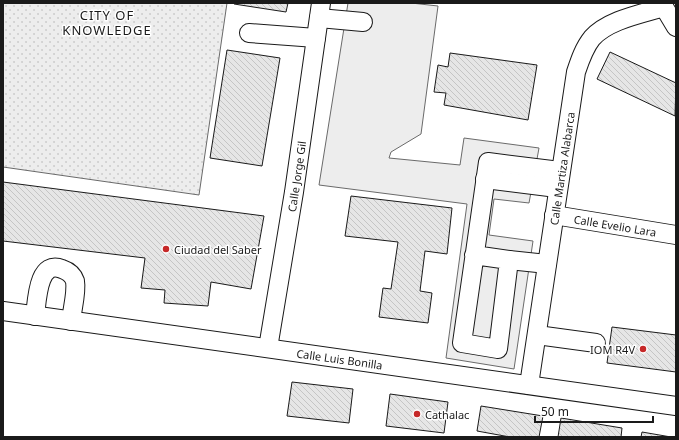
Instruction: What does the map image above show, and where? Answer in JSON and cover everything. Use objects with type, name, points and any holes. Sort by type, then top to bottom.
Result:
[{"type":"street","points":[[663,5],[676,27]]},
{"type":"street","name":"Calle Martiza Alabarca","points":[[529,385],[557,188],[576,72],[583,52],[592,38],[600,30],[611,24],[663,5]]},
{"type":"street","points":[[320,11],[363,22]]},
{"type":"street","name":"Calle Jorge Gil","points":[[268,348],[294,192],[320,11]]},
{"type":"street","points":[[249,33],[316,38]]},
{"type":"street","points":[[509,260],[498,349],[462,343],[488,162],[560,171]]},
{"type":"street","points":[[485,179],[557,188]]},
{"type":"street","name":"Calle Evelio Lara","points":[[554,215],[676,235]]},
{"type":"street","points":[[474,255],[547,264]]},
{"type":"street","points":[[34,316],[41,278],[45,271],[50,268],[61,268],[69,272],[74,277],[75,283],[71,321]]},
{"type":"street","name":"Calle Luis Bonilla","points":[[3,311],[676,406]]},
{"type":"street","points":[[537,335],[596,343]]},
{"type":"shaded area","points":[[3,3],[227,3],[199,195],[3,167]]},
{"type":"shaded area","points":[[348,3],[411,3],[438,6],[421,134],[391,152],[389,158],[460,165],[464,138],[539,148],[529,203],[494,199],[489,235],[533,241],[514,369],[446,358],[467,204],[319,185]]},
{"type":"building","points":[[234,3],[288,3],[286,12]]},
{"type":"building","points":[[227,50],[280,58],[262,166],[210,158]]},
{"type":"building","points":[[610,52],[676,83],[675,116],[597,79]]},
{"type":"building","points":[[450,53],[537,65],[528,120],[444,105],[446,93],[434,92],[438,65],[448,67]]},
{"type":"building","name":"Ciudad del Saber","points":[[3,182],[264,216],[251,289],[211,282],[208,306],[164,303],[165,290],[141,288],[145,258],[3,241]]},
{"type":"building","points":[[351,196],[452,208],[447,254],[425,251],[420,291],[432,293],[428,323],[379,317],[383,288],[391,289],[398,242],[345,236]]},
{"type":"building","name":"IOM R4V","points":[[612,327],[676,335],[676,372],[607,363]]},
{"type":"building","points":[[292,382],[353,389],[349,423],[287,416]]},
{"type":"building","name":"Cathalac","points":[[390,394],[448,402],[444,433],[386,426]]},
{"type":"building","points":[[481,406],[543,416],[539,437],[510,437],[477,431]]},
{"type":"building","points":[[561,418],[622,428],[621,437],[558,437]]},
{"type":"building","points":[[642,432],[671,437],[641,437]]},
{"type":"place","name":"Ciudad del Saber","points":[[166,249]]},
{"type":"place","name":"IOM R4V","points":[[643,349]]},
{"type":"place","name":"Cathalac","points":[[417,414]]},
{"type":"district","name":"CITY OF KNOWLEDGE","points":[[107,22]]}]
